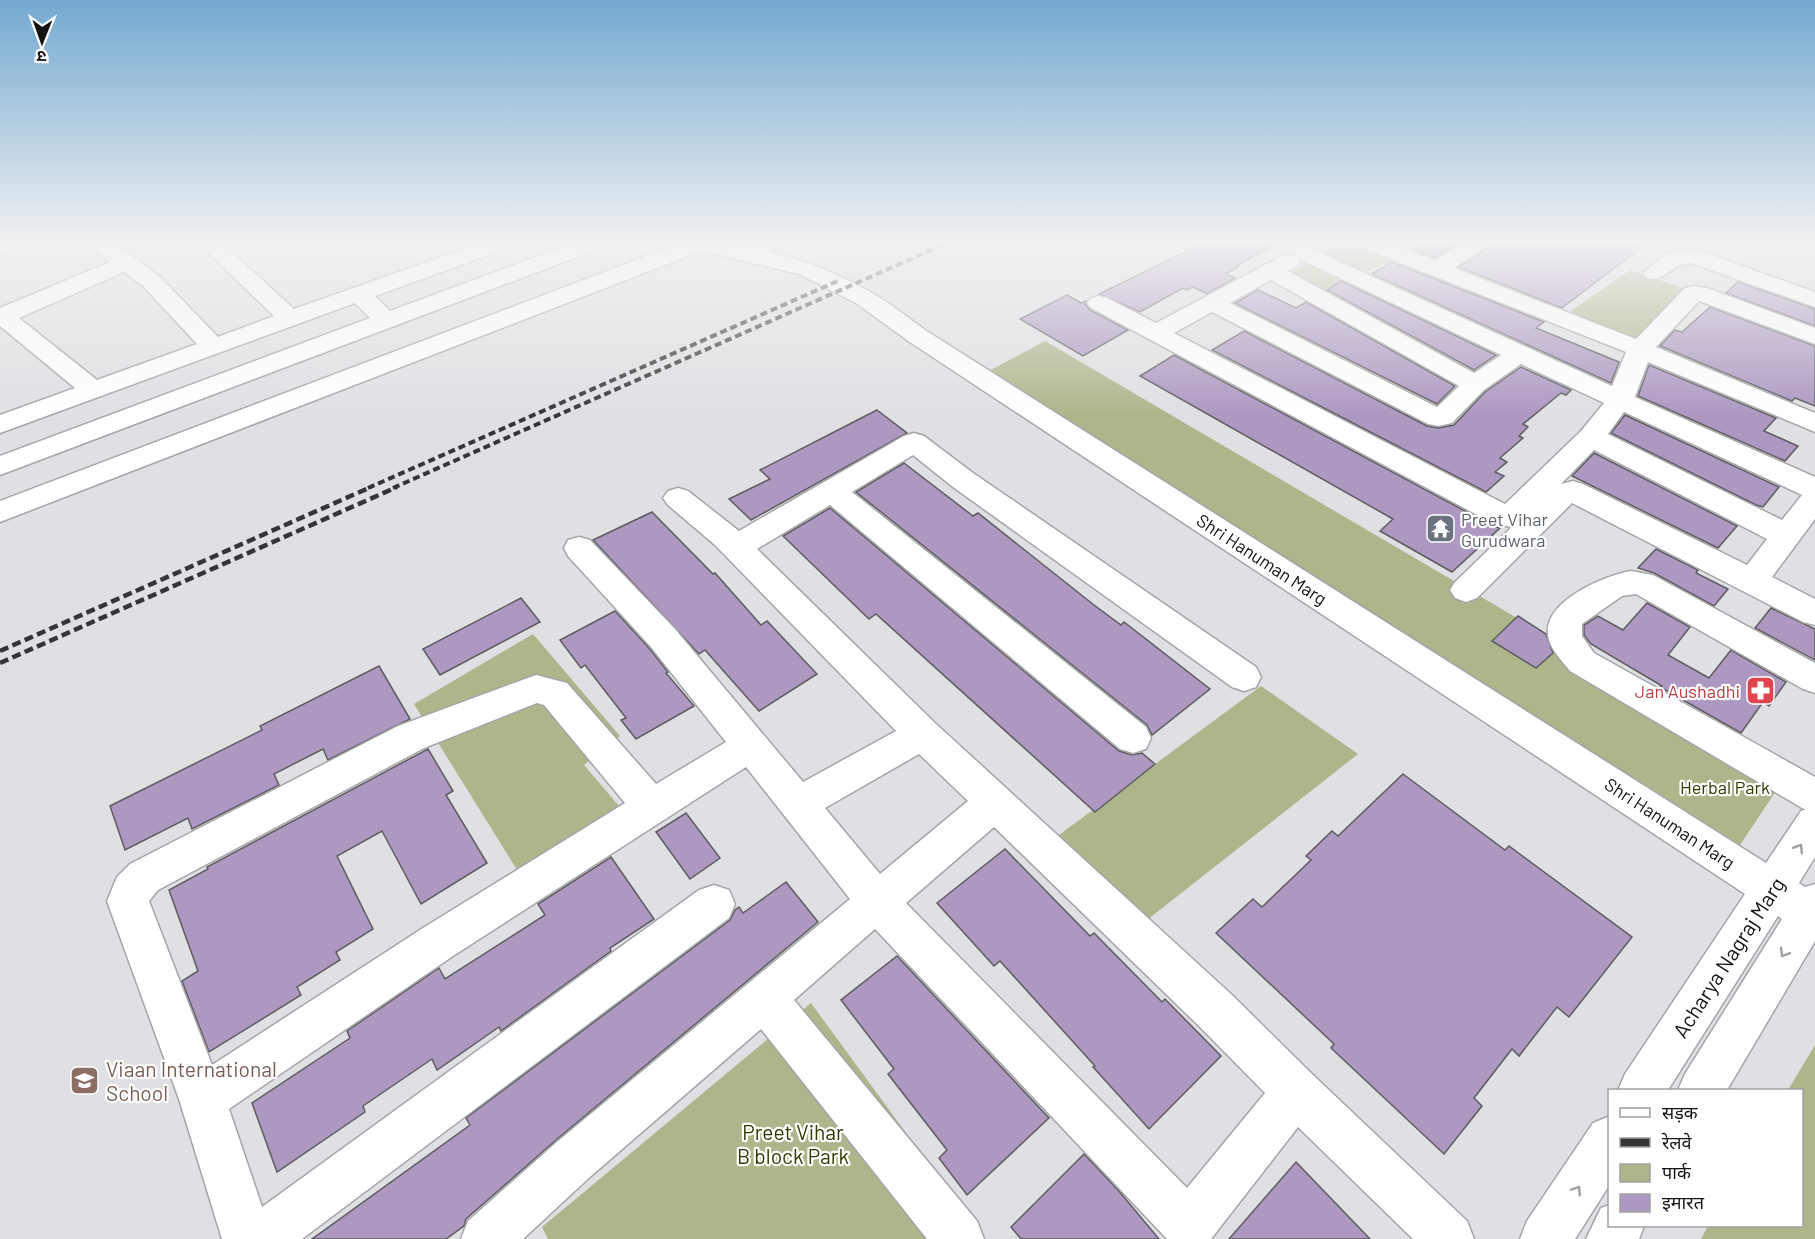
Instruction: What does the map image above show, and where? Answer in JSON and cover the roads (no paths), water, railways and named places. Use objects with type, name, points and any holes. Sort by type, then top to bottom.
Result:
[{"type":"street","points":[[39,301],[1,317],[94,390]]},
{"type":"street","points":[[170,301],[214,346]]},
{"type":"street","points":[[271,301],[291,319]]},
{"type":"street","points":[[1,422],[340,301]]},
{"type":"street","points":[[366,301],[387,321]]},
{"type":"street","points":[[0,466],[440,301]]},
{"type":"street","points":[[0,512],[550,301]]},
{"type":"street","name":"Shri Hanuman Marg","points":[[869,301],[935,348],[1772,889],[1812,908]]},
{"type":"street","points":[[1155,333],[1216,301]]},
{"type":"street","points":[[1325,301],[1475,384]]},
{"type":"street","points":[[1415,301],[1519,354],[1815,489]]},
{"type":"street","points":[[1520,301],[1815,423]]},
{"type":"street","points":[[1099,303],[1504,517],[1510,517],[1591,437],[1620,400],[1640,349],[1686,301]]},
{"type":"street","points":[[1719,301],[1815,337]]},
{"type":"street","points":[[1212,303],[1436,417],[1442,417],[1475,384],[1519,354]]},
{"type":"street","points":[[1591,437],[1787,536]]},
{"type":"street","points":[[736,547],[833,492],[914,442],[963,480],[1244,677]]},
{"type":"street","points":[[1466,590],[1566,492],[1573,491],[1815,613]]},
{"type":"street","points":[[833,492],[1133,738]]},
{"type":"street","points":[[678,498],[736,547],[922,734],[1216,1011],[1296,1092],[1449,1239]]},
{"type":"street","points":[[1752,581],[1815,498]]},
{"type":"street","points":[[579,548],[663,638],[878,903],[1184,1232],[1296,1092]]},
{"type":"street","points":[[1815,679],[1642,583],[1631,581],[1612,586],[1566,619],[1565,639],[1582,662],[1815,796]]},
{"type":"street","points":[[248,1239],[202,1099],[128,901],[129,893],[144,877],[411,737],[536,688],[555,693],[651,806]]},
{"type":"street","points":[[798,804],[922,734]]},
{"type":"street","points":[[202,1099],[429,948],[750,745]]},
{"type":"street","points":[[497,1235],[574,1159],[995,802]]},
{"type":"street","name":"Acharya Nagraj Marg","points":[[1642,1089],[1815,823]]},
{"type":"street","points":[[260,1239],[714,904]]},
{"type":"street","points":[[1702,1089],[1812,908]]},
{"type":"street","points":[[765,998],[951,1235]]},
{"type":"street","points":[[1545,1239],[1608,1143]]},
{"type":"railway","points":[[368,488],[793,301]]},
{"type":"railway","points":[[393,488],[816,301]]},
{"type":"railway","points":[[0,651],[371,487]]},
{"type":"railway","points":[[0,663],[397,487]]},
{"type":"place","name":"Preet Vihar Gurudwara","points":[[1440,529]]},
{"type":"place","name":"Jan Aushadhi","points":[[1761,691]]},
{"type":"place","name":"Viaan International School","points":[[85,1080]]},
{"type":"park label","name":"Herbal Park","points":[[1725,787]]},
{"type":"park label","name":"Preet Vihar B block Park","points":[[793,1143]]}]
